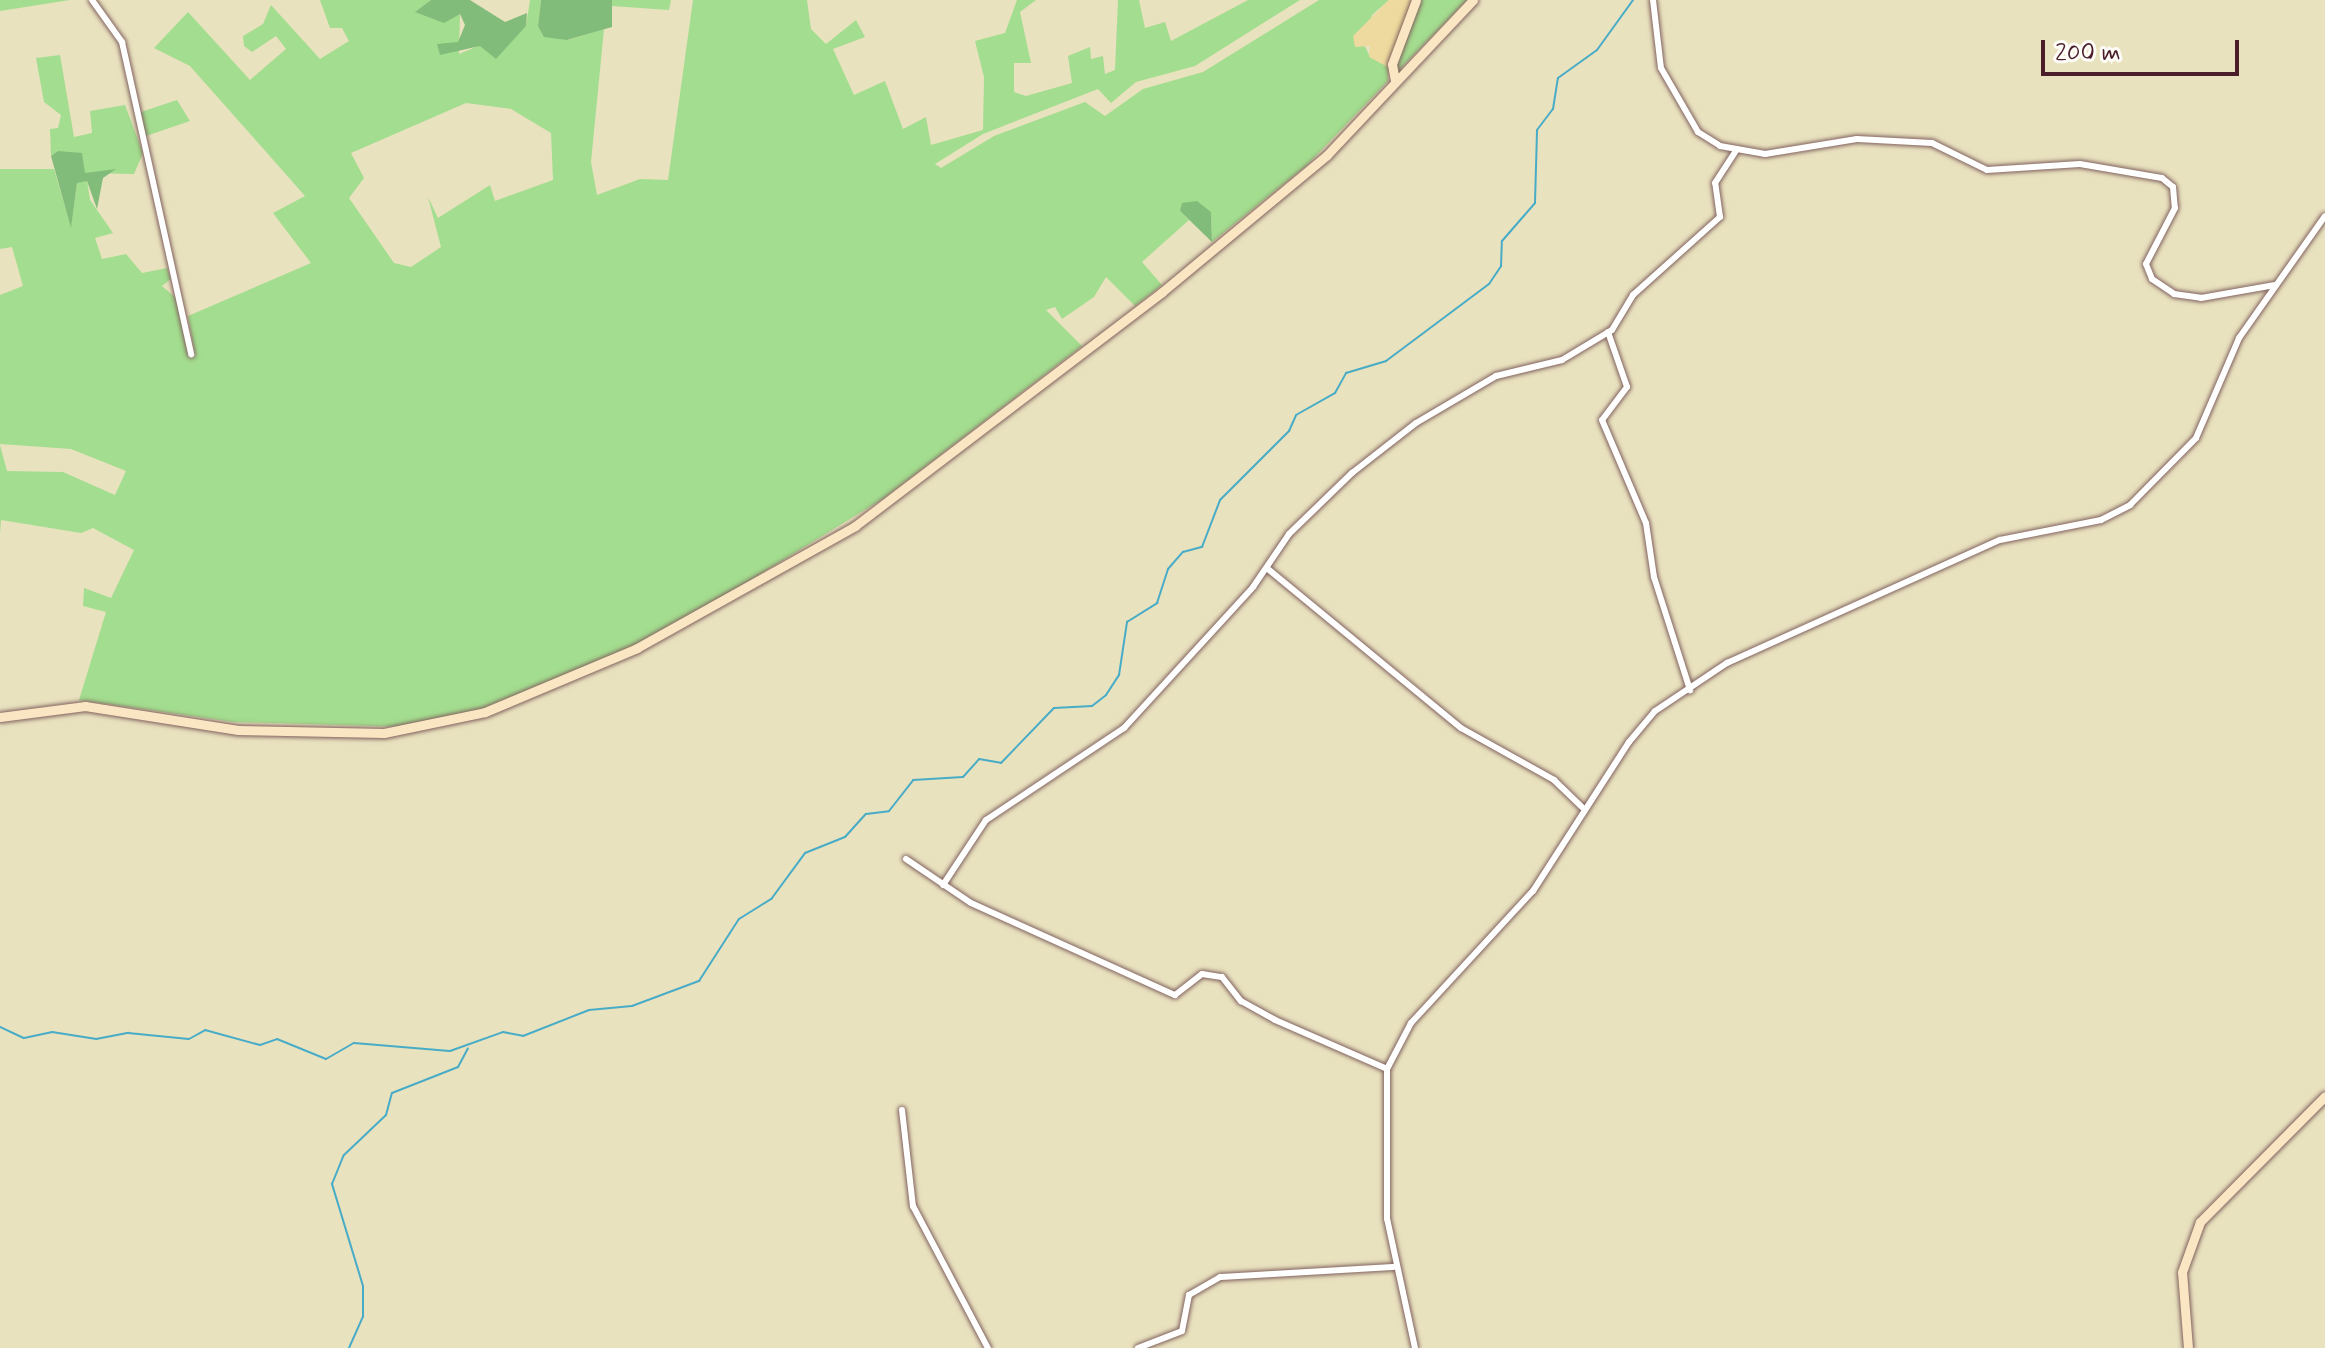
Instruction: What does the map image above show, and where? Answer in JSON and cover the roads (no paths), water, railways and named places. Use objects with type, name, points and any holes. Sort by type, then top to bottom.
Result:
[{"type":"street","points":[[92,0],[122,42],[191,354]]},
{"type":"street","points":[[1395,81],[1392,64],[1416,0]]},
{"type":"street","points":[[0,717],[85,706],[238,730],[384,733],[455,721],[586,673],[855,526],[1296,183],[1473,0]]},
{"type":"street","points":[[1653,0],[1667,79],[1698,132],[1736,151],[1874,139],[1932,143],[1987,170],[2080,164],[2162,178],[2173,187],[2175,208],[2146,264],[2158,285],[2201,298],[2277,285]]},
{"type":"street","points":[[943,885],[986,820],[1124,728],[1268,569],[1289,534],[1416,423],[1496,376],[1562,360],[1608,332],[1633,295],[1720,217],[1715,183],[1736,151]]},
{"type":"street","points":[[1415,1348],[1394,1267],[1383,1152],[1387,1069],[1411,1023],[1507,925],[1582,807],[1655,711],[1727,663],[2000,540],[2101,520],[2130,505],[2196,438],[2239,338],[2325,216]]},
{"type":"street","points":[[1608,332],[1627,387],[1602,420],[1646,523],[1654,577],[1690,690]]},
{"type":"street","points":[[1268,569],[1461,728],[1554,780],[1582,807]]},
{"type":"street","points":[[906,859],[943,885],[1175,995],[1202,974],[1222,977],[1241,1001],[1275,1020],[1387,1069]]},
{"type":"street","points":[[2188,1348],[2181,1282],[2192,1237],[2239,1175],[2325,1096]]},
{"type":"street","points":[[902,1110],[913,1206],[988,1348]]},
{"type":"street","points":[[1138,1348],[1182,1331],[1189,1295],[1220,1277],[1394,1267]]},
{"type":"waterway","points":[[0,1027],[24,1038],[52,1032],[96,1039],[128,1033],[189,1039],[205,1030],[260,1045],[277,1039],[326,1059],[354,1043],[450,1051],[503,1032],[523,1036],[589,1010],[632,1006],[699,981],[739,919],[772,898],[805,853],[845,837],[866,814],[889,811],[913,780],[963,777],[979,759],[1001,763],[1054,708],[1092,706],[1106,695],[1119,675],[1127,622],[1157,603],[1168,569],[1183,552],[1202,547],[1220,500],[1289,431],[1296,415],[1335,393],[1346,373],[1386,361],[1489,284],[1501,266],[1502,241],[1535,203],[1537,130],[1553,109],[1558,78],[1597,50],[1633,0]]},
{"type":"waterway","points":[[349,1348],[363,1317],[363,1286],[332,1184],[344,1155],[386,1115],[392,1093],[458,1067],[468,1048]]}]
